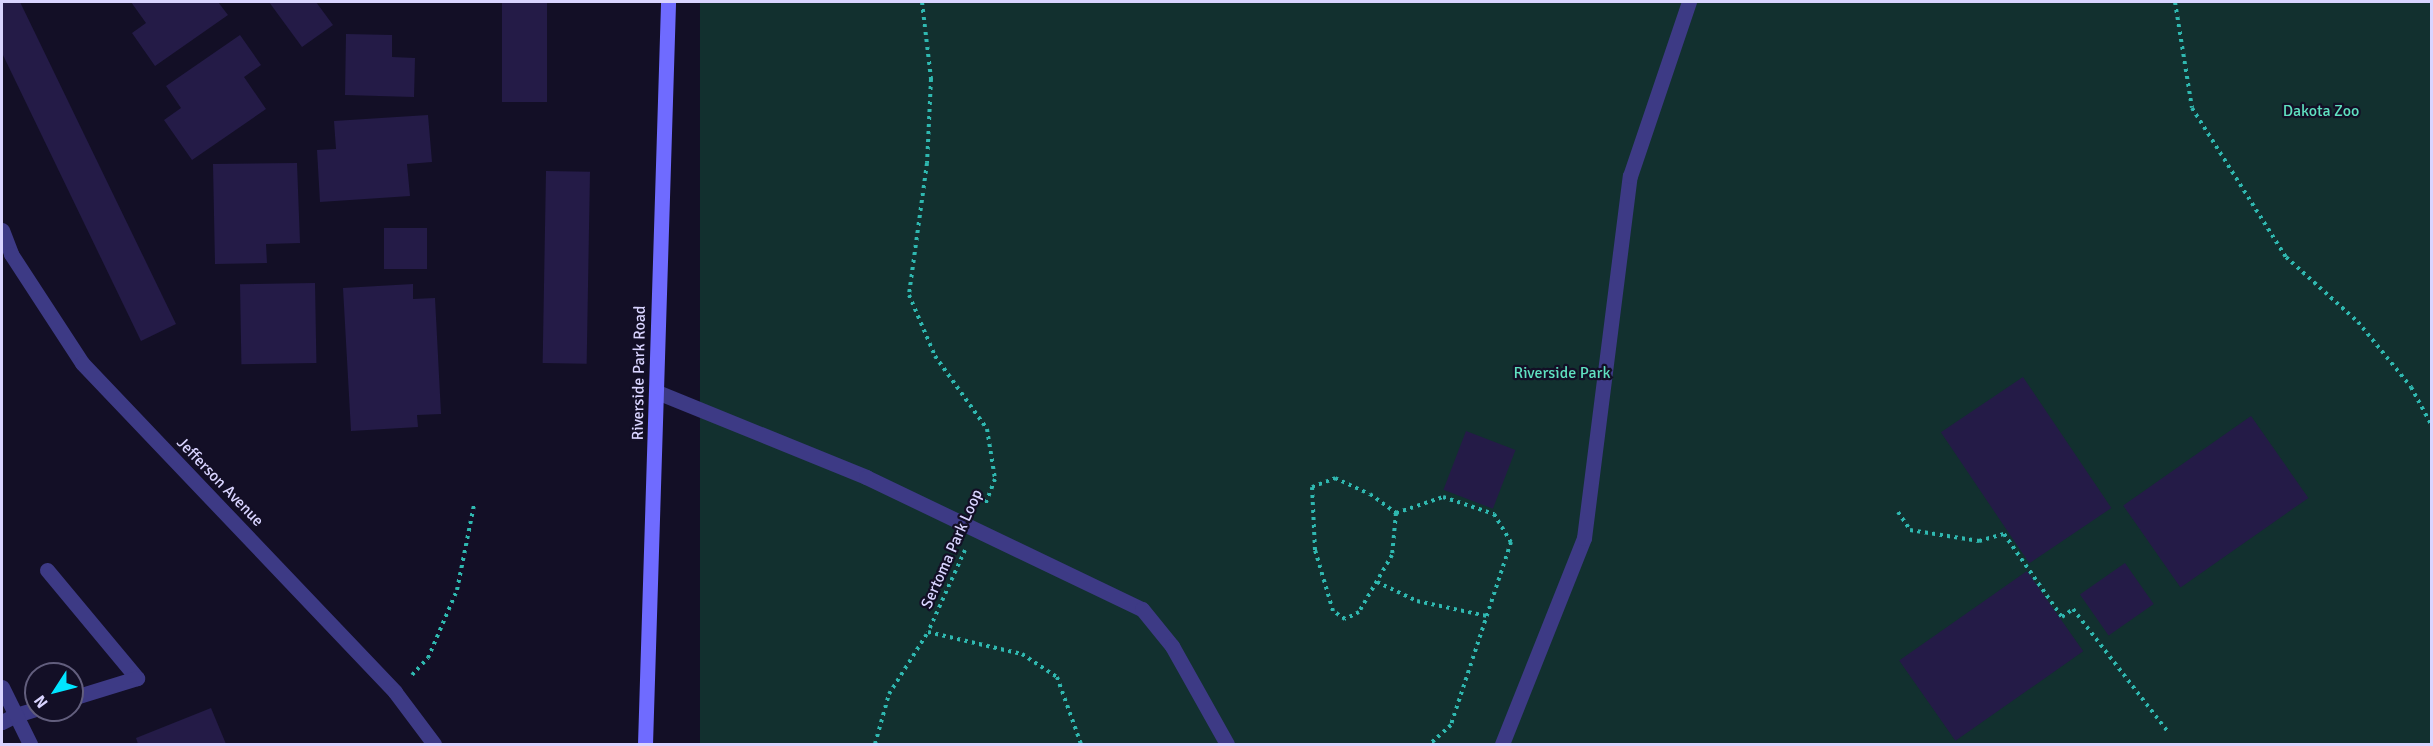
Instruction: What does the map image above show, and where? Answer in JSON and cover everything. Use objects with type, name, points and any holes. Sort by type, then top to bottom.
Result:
[{"type":"main road","name":"Riverside Park Road","points":[[645,744],[668,2]]},
{"type":"street","points":[[1502,744],[1584,538],[1630,176],[1689,2]]},
{"type":"street","name":"Jefferson Avenue","points":[[2,230],[11,254],[82,363],[395,693],[434,744]]},
{"type":"street","points":[[657,392],[866,477],[976,527],[1142,609],[1172,646],[1227,744]]},
{"type":"street","points":[[48,570],[137,678],[84,694]]},
{"type":"street","points":[[2,687],[9,718],[30,744]]},
{"type":"street","points":[[9,718],[24,713]]},
{"type":"path","name":"Sertoma Park Loop","points":[[922,2],[931,79],[927,163],[909,295],[935,356],[987,429],[995,479],[976,527],[928,632],[1022,654],[1057,677],[1081,744]]},
{"type":"path","points":[[2175,2],[2192,108],[2286,257],[2358,321],[2411,387],[2432,426]]},
{"type":"path","points":[[1335,478],[1370,494],[1396,513],[1392,555],[1359,612],[1345,619],[1333,611],[1315,550],[1312,487],[1335,478]]},
{"type":"path","points":[[1396,513],[1443,497],[1494,513],[1511,542],[1451,725],[1430,744]]},
{"type":"path","points":[[395,693],[428,658],[457,590],[474,505]]},
{"type":"path","points":[[1898,512],[1910,530],[1980,541],[2004,534],[2062,617],[2073,609],[2168,732]]},
{"type":"path","points":[[1377,582],[1417,601],[1487,616]]},
{"type":"path","points":[[875,744],[889,694],[928,632]]},
{"type":"green space","name":"Riverside Park","points":[[700,2],[2431,2],[2431,744],[700,744]]},
{"type":"building","points":[[2,2],[20,2],[176,324],[141,341],[2,53]]},
{"type":"building","points":[[131,2],[218,2],[228,15],[155,66],[132,33],[146,23]]},
{"type":"building","points":[[269,2],[316,2],[333,25],[302,47]]},
{"type":"building","points":[[502,2],[547,2],[547,102],[502,102]]},
{"type":"building","points":[[346,34],[392,35],[392,57],[415,58],[414,97],[345,95]]},
{"type":"building","points":[[240,35],[261,65],[244,77],[266,109],[192,160],[164,120],[181,108],[166,86]]},
{"type":"building","points":[[428,115],[432,162],[407,164],[410,196],[320,202],[317,150],[336,149],[334,121]]},
{"type":"building","points":[[297,163],[300,243],[266,244],[267,263],[215,264],[213,164]]},
{"type":"building","points":[[546,171],[590,172],[587,364],[543,363]]},
{"type":"building","points":[[384,228],[427,228],[427,269],[384,269]]},
{"type":"building","points":[[315,283],[316,363],[241,364],[240,284]]},
{"type":"building","points":[[413,284],[413,299],[435,298],[441,414],[417,415],[418,427],[351,431],[343,288]]},
{"type":"building","points":[[2023,377],[2111,508],[2029,563],[1941,432]]},
{"type":"building","points":[[2251,416],[2308,498],[2181,587],[2123,505]]},
{"type":"building","points":[[1466,431],[1515,450],[1493,509],[1443,490]]},
{"type":"building","points":[[2125,563],[2154,604],[2109,636],[2080,595]]},
{"type":"building","points":[[2027,571],[2083,651],[1955,741],[1899,660]]},
{"type":"building","points":[[211,708],[226,744],[138,744],[136,738]]},
{"type":"park label","name":"Dakota Zoo","points":[[2321,111]]}]
